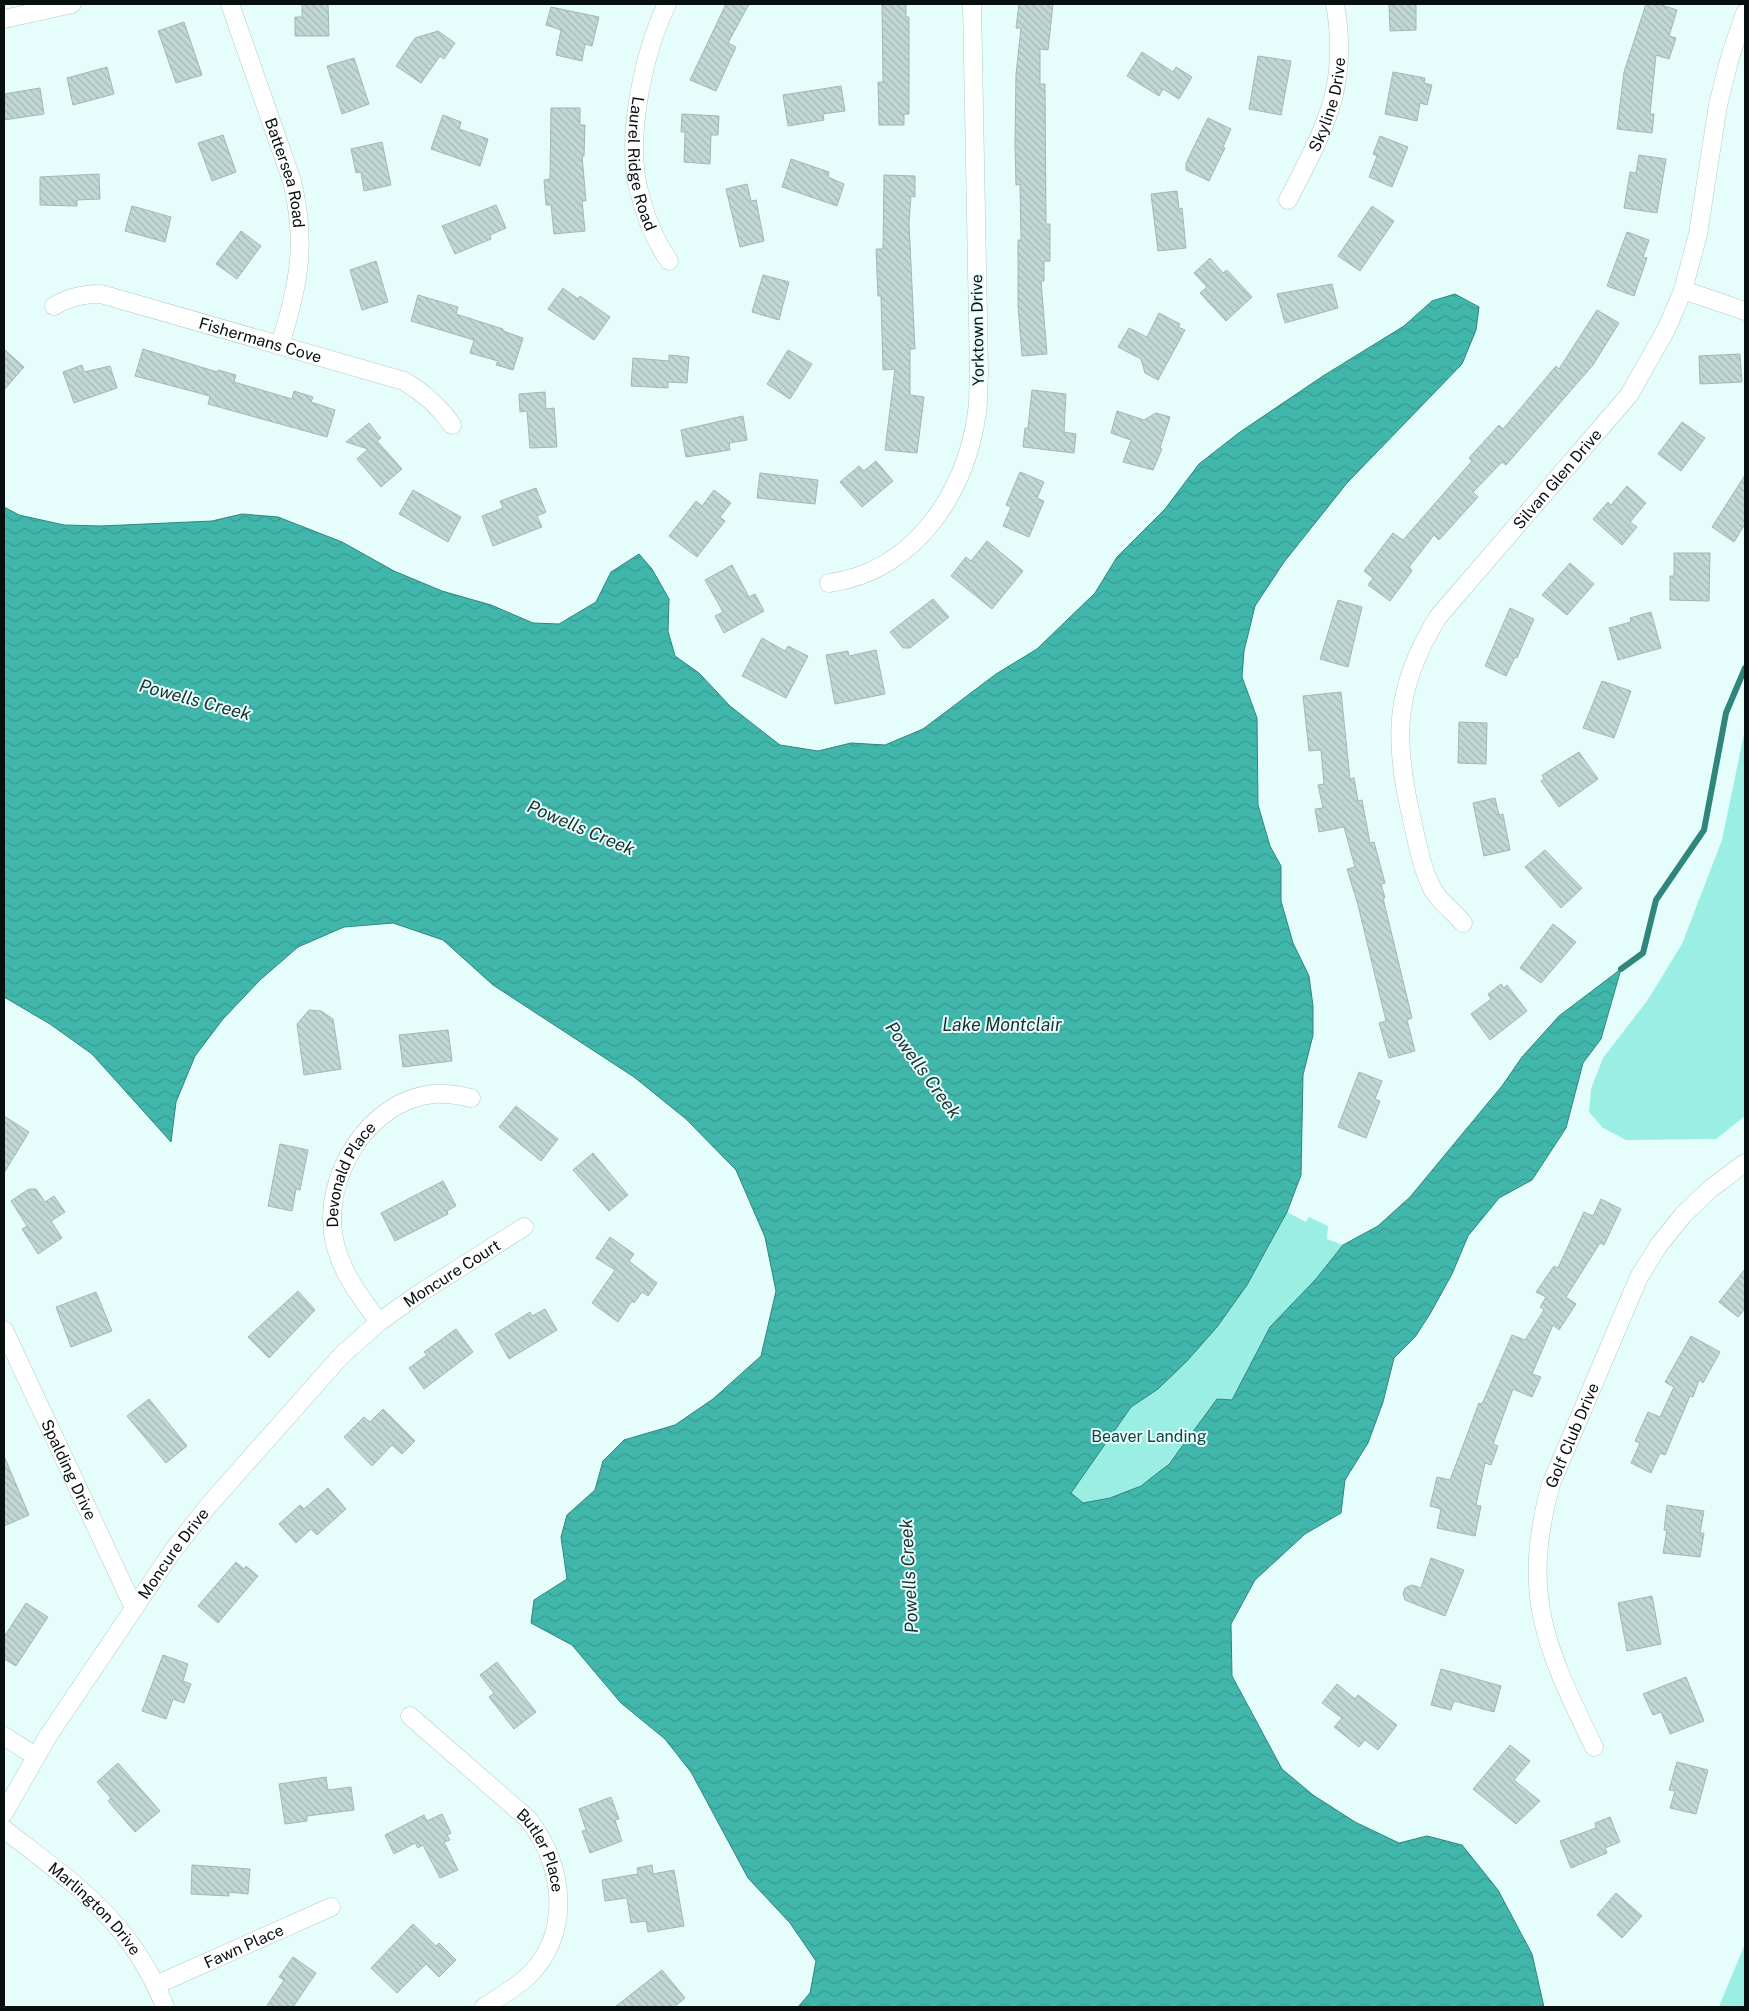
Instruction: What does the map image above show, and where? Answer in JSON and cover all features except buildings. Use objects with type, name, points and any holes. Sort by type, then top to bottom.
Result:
[{"type":"street","points":[[4,19],[72,4]]},
{"type":"street","name":"Battersea Road","points":[[230,4],[292,181],[298,206],[301,245],[298,284],[280,345]]},
{"type":"street","name":"Laurel Ridge Road","points":[[667,4],[645,65],[639,97],[635,163],[637,186],[647,219],[668,261]]},
{"type":"street","name":"Yorktown Drive","points":[[829,583],[864,575],[888,564],[909,548],[928,527],[947,500],[962,470],[971,444],[977,412],[979,373],[972,4]]},
{"type":"street","name":"Skyline Drive","points":[[1288,200],[1326,125],[1335,93],[1340,60],[1339,27],[1335,4]]},
{"type":"street","name":"Silvan Glen Drive","points":[[1463,924],[1431,888],[1407,799],[1401,756],[1400,721],[1410,672],[1422,644],[1438,617],[1629,396],[1667,328],[1683,290],[1698,234],[1718,106],[1730,57],[1745,13]]},
{"type":"street","points":[[1683,290],[1745,311]]},
{"type":"street","name":"Fishermans Cove","points":[[54,306],[77,296],[101,294],[404,381],[427,395],[452,425]]},
{"type":"street","name":"Devonald Place","points":[[379,1322],[340,1262],[334,1237],[333,1203],[336,1186],[344,1163],[356,1142],[369,1127],[388,1112],[413,1099],[432,1094],[452,1094],[471,1098]]},
{"type":"street","name":"Golf Club Drive","points":[[1594,1747],[1561,1680],[1549,1648],[1542,1620],[1536,1579],[1541,1517],[1551,1484],[1639,1277],[1659,1245],[1683,1216],[1710,1189],[1745,1163]]},
{"type":"street","name":"Moncure Court","points":[[379,1322],[524,1228]]},
{"type":"street","name":"Moncure Drive","points":[[4,1813],[35,1756],[172,1552],[208,1506],[341,1356],[379,1322]]},
{"type":"street","name":"Spalding Drive","points":[[4,1330],[134,1608]]},
{"type":"street","name":"Butler Place","points":[[410,1716],[528,1820],[543,1840],[556,1871],[559,1898],[557,1917],[540,1960],[525,1978],[484,2007]]},
{"type":"street","points":[[4,1736],[35,1756]]},
{"type":"street","name":"Marlington Drive","points":[[4,1829],[93,1899],[109,1915],[132,1944],[156,1985],[165,2007]]},
{"type":"street","name":"Fawn Place","points":[[156,1985],[331,1907]]},
{"type":"green space","points":[[1745,729],[1745,1116],[1716,1139],[1626,1140],[1603,1128],[1589,1112],[1591,1089],[1603,1058],[1647,1001],[1682,944],[1722,840]]},
{"type":"green space","name":"Beaver Landing","points":[[1287,1212],[1306,1222],[1309,1217],[1328,1226],[1327,1239],[1343,1245],[1316,1279],[1270,1327],[1232,1400],[1217,1399],[1173,1457],[1153,1477],[1127,1492],[1083,1503],[1071,1493],[1131,1407],[1158,1388],[1187,1361],[1217,1327],[1267,1250]]},
{"type":"green space","points":[[1745,1944],[1745,2007],[1719,2007],[1720,2004]]},
{"type":"water","name":"Lake Montclair","points":[[1455,294],[1479,307],[1476,330],[1462,364],[1347,483],[1284,562],[1255,606],[1244,651],[1242,677],[1257,718],[1258,805],[1270,846],[1281,866],[1281,901],[1293,943],[1309,976],[1313,1006],[1313,1035],[1303,1075],[1301,1175],[1287,1212],[1247,1285],[1217,1327],[1187,1361],[1158,1389],[1131,1407],[1071,1493],[1083,1503],[1110,1498],[1141,1486],[1169,1464],[1217,1399],[1232,1400],[1270,1327],[1316,1279],[1343,1245],[1378,1226],[1410,1197],[1502,1086],[1522,1057],[1559,1016],[1621,969],[1601,1039],[1583,1063],[1566,1128],[1532,1180],[1499,1198],[1468,1236],[1452,1274],[1430,1314],[1415,1337],[1394,1358],[1383,1402],[1368,1443],[1345,1480],[1341,1513],[1305,1534],[1255,1580],[1231,1624],[1232,1676],[1282,1769],[1313,1795],[1355,1822],[1399,1843],[1427,1836],[1462,1845],[1498,1890],[1532,1954],[1544,2007],[798,2007],[810,1993],[816,1961],[790,1923],[748,1878],[691,1772],[665,1739],[621,1703],[572,1645],[531,1623],[534,1600],[567,1579],[561,1537],[567,1515],[595,1490],[603,1461],[624,1440],[675,1425],[713,1399],[761,1356],[776,1291],[765,1237],[736,1170],[686,1119],[634,1077],[493,985],[443,940],[393,923],[344,927],[298,947],[260,980],[223,1019],[195,1056],[176,1102],[171,1142],[92,1054],[50,1024],[4,997],[4,507],[19,515],[64,525],[101,526],[212,521],[242,514],[278,517],[342,542],[394,571],[442,591],[491,605],[533,623],[559,624],[596,602],[611,572],[639,554],[652,569],[669,599],[668,631],[675,656],[699,673],[730,706],[758,728],[780,745],[818,751],[851,743],[885,745],[923,729],[996,674],[1037,649],[1095,593],[1117,557],[1165,509],[1199,464],[1240,432],[1323,376],[1404,326],[1432,301]]},
{"type":"waterway","points":[[1621,969],[1643,953],[1656,900],[1704,830],[1726,713],[1745,668]]},
{"type":"water label","name":"Powells Creek","points":[[195,700]]},
{"type":"water label","name":"Powells Creek","points":[[581,828]]},
{"type":"water label","name":"Powells Creek","points":[[923,1070]]},
{"type":"water label","name":"Powells Creek","points":[[909,1576]]}]
